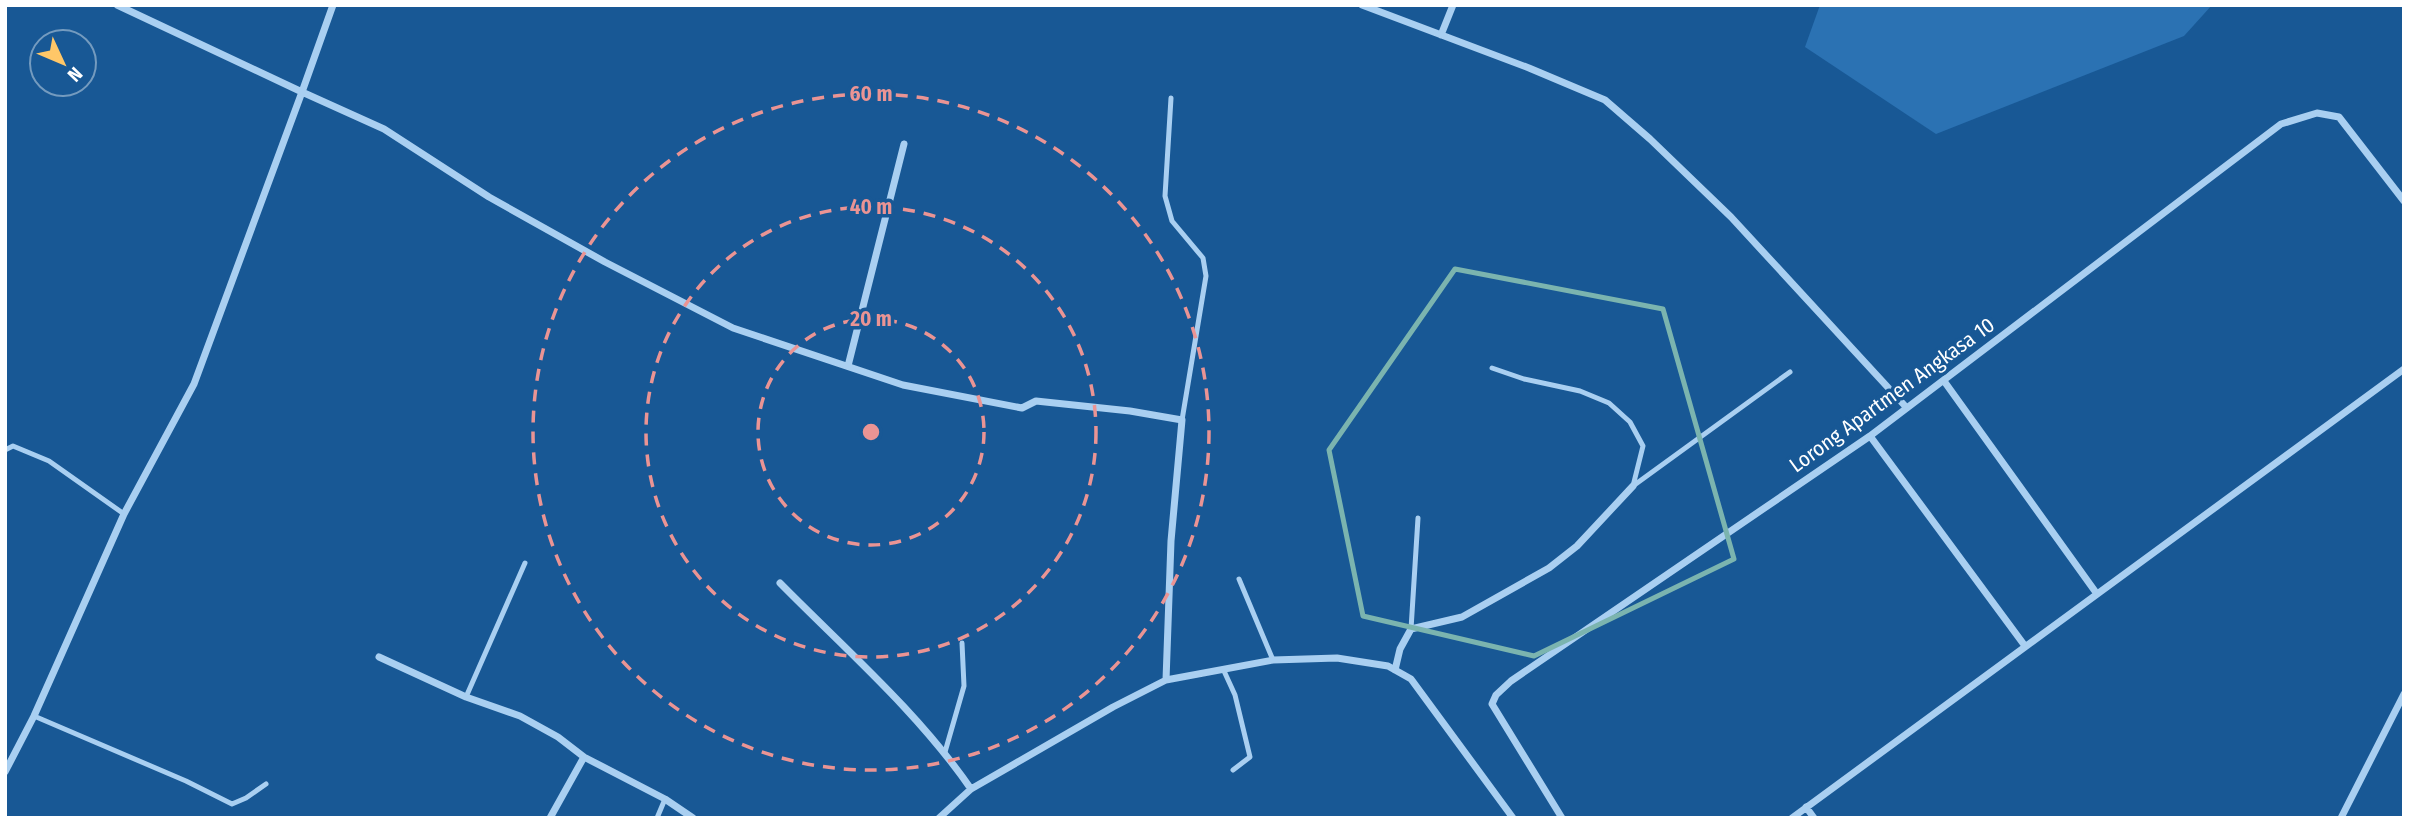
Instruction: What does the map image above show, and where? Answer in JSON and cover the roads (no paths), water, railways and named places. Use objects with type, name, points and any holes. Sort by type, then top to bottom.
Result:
[{"type":"street","points":[[117,5],[384,129],[501,203],[605,262],[733,328],[903,385],[1022,408],[1036,401],[1182,419],[1171,541],[1166,680]]},
{"type":"street","points":[[5,772],[34,716],[124,514],[194,384],[333,5]]},
{"type":"street","points":[[1362,5],[1529,68],[1605,100],[1731,217],[1906,407]]},
{"type":"street","points":[[1441,35],[1453,5]]},
{"type":"street","name":"Lorong Apartmen Angkasa 10","points":[[1562,818],[1492,704],[1496,695],[1511,681],[1870,436],[2281,124],[2317,113],[2339,117],[2404,201]]},
{"type":"street","points":[[848,366],[904,144]]},
{"type":"street","points":[[1792,818],[2404,369]]},
{"type":"street","points":[[1944,381],[2097,594]]},
{"type":"street","points":[[1870,436],[2025,646]]},
{"type":"street","points":[[1395,670],[1400,649],[1410,629],[1462,617],[1549,568],[1577,546],[1633,486]]},
{"type":"street","points":[[780,583],[945,752],[971,789]]},
{"type":"street","points":[[379,657],[466,697],[520,716],[558,737],[584,757],[665,799],[693,818]]},
{"type":"street","points":[[939,818],[971,789],[1113,707],[1166,680],[1273,660],[1337,658],[1388,666],[1411,679],[1513,818]]},
{"type":"street","points":[[2341,818],[2404,694]]},
{"type":"street","points":[[550,818],[584,757]]},
{"type":"street","points":[[1806,807],[1814,818]]},
{"type":"lane","points":[[1171,98],[1165,196],[1172,221],[1203,258],[1206,276],[1182,419]]},
{"type":"lane","points":[[1492,368],[1524,379],[1580,391],[1609,404],[1630,422],[1643,446],[1633,486]]},
{"type":"lane","points":[[1633,486],[1790,372]]},
{"type":"lane","points":[[5,450],[13,446],[48,461],[124,514]]},
{"type":"lane","points":[[1410,629],[1418,518]]},
{"type":"lane","points":[[466,697],[525,563]]},
{"type":"lane","points":[[1239,579],[1273,660]]},
{"type":"lane","points":[[945,752],[964,686],[962,643]]},
{"type":"lane","points":[[1224,671],[1235,695],[1251,757],[1233,769]]},
{"type":"lane","points":[[34,716],[186,781],[232,804],[267,784]]},
{"type":"lane","points":[[657,818],[665,799]]}]
